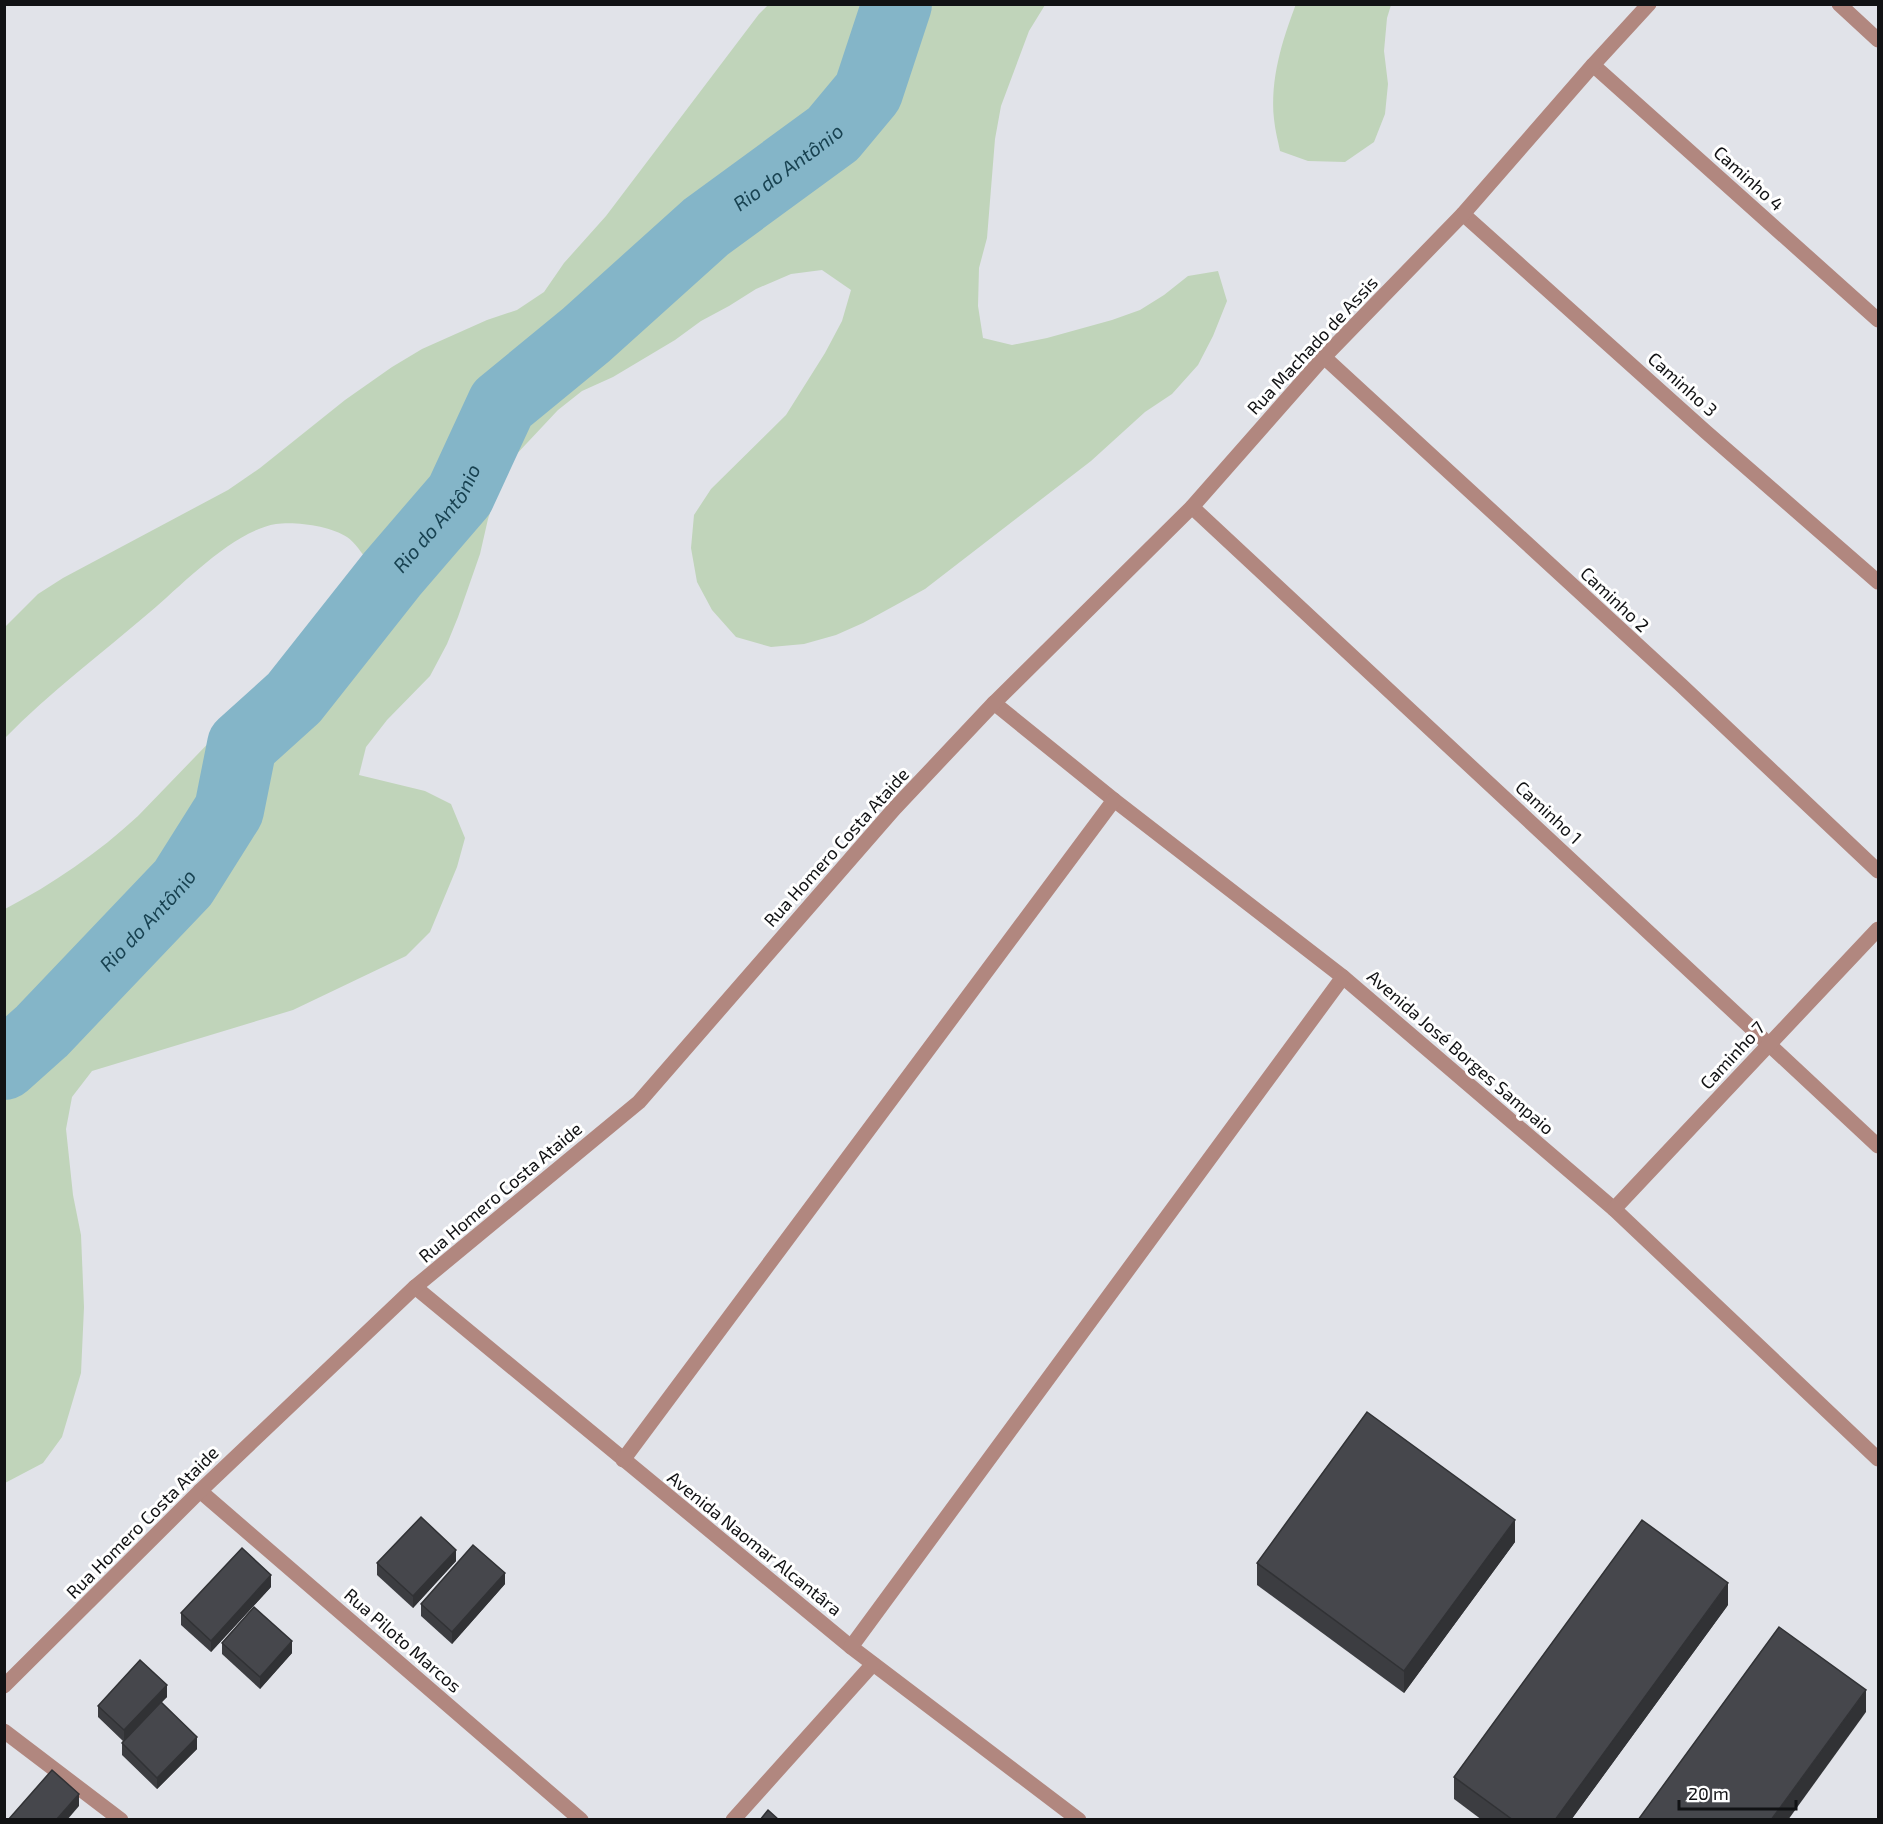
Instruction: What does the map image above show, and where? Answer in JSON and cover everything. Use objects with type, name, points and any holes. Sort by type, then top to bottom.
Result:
[{"type":"street","name":"Rua Machado de Assis","points":[[994,703],[1192,507],[1324,357],[1463,214],[1649,4]]},
{"type":"street","points":[[1839,4],[1878,40]]},
{"type":"street","name":"Caminho 4","points":[[1593,65],[1878,319]]},
{"type":"street","name":"Caminho 3","points":[[1463,214],[1706,432],[1878,582]]},
{"type":"street","name":"Caminho 2","points":[[1324,357],[1681,685],[1878,871]]},
{"type":"street","name":"Caminho 1","points":[[1192,507],[1878,1146]]},
{"type":"street","name":"Avenida José Borges Sampaio","points":[[994,703],[1114,800],[1343,977],[1614,1209],[1878,1459]]},
{"type":"street","name":"Rua Homero Costa Ataide","points":[[4,1686],[200,1491],[415,1287],[639,1102],[894,809],[994,703]]},
{"type":"street","points":[[623,1460],[1114,800]]},
{"type":"street","name":"Caminho 7","points":[[1614,1209],[1878,929]]},
{"type":"street","points":[[851,1647],[1343,977]]},
{"type":"street","name":"Avenida Naomar Alcantâra","points":[[415,1287],[851,1647],[1079,1820]]},
{"type":"street","name":"Rua Piloto Marcos","points":[[200,1491],[581,1820]]},
{"type":"street","points":[[733,1820],[873,1664]]},
{"type":"street","points":[[4,1731],[121,1820]]},
{"type":"green space","points":[[769,4],[1045,5],[1029,31],[1001,106],[995,139],[987,238],[979,268],[978,306],[983,338],[1012,345],[1112,320],[1140,310],[1188,276],[1218,271],[1227,301],[1213,336],[1198,365],[1172,394],[1145,412],[1091,461],[925,589],[863,623],[836,635],[804,644],[771,647],[736,637],[712,610],[697,582],[691,548],[694,515],[711,489],[786,415],[842,321],[851,290],[822,270],[791,274],[756,289],[701,321],[675,340],[613,377],[582,391],[558,410],[512,459],[498,487],[480,554],[447,644],[430,676],[387,720],[366,747],[359,775],[425,791],[451,804],[465,838],[457,867],[430,932],[406,956],[293,1010],[92,1071],[72,1097],[66,1129],[73,1195],[81,1235],[84,1307],[81,1373],[62,1437],[43,1463],[5,1483],[5,909],[74,867],[138,816],[309,639],[353,588],[368,561],[347,537],[313,525],[276,524],[243,537],[209,560],[58,689],[5,738],[5,627],[38,594],[63,578],[228,490],[260,468],[345,400],[392,367],[422,349],[487,320],[517,310],[544,292],[564,263],[606,216],[759,14]]},
{"type":"green space","points":[[1296,4],[1391,5],[1387,18],[1384,51],[1388,84],[1385,114],[1374,142],[1345,162],[1308,161],[1280,151],[1274,119],[1274,89],[1282,46]]},
{"type":"building","points":[[1367,1412],[1515,1520],[1404,1671],[1257,1563]]},
{"type":"building","points":[[421,1517],[456,1550],[413,1596],[377,1563]]},
{"type":"building","points":[[1642,1520],[1728,1583],[1555,1820],[1513,1820],[1454,1777]]},
{"type":"building","points":[[473,1545],[505,1573],[452,1632],[421,1604]]},
{"type":"building","points":[[242,1548],[271,1575],[211,1641],[181,1613]]},
{"type":"building","points":[[254,1607],[292,1641],[260,1677],[222,1643]]},
{"type":"building","points":[[1779,1627],[1866,1690],[1771,1820],[1638,1820]]},
{"type":"building","points":[[140,1660],[167,1685],[124,1730],[98,1706]]},
{"type":"building","points":[[161,1702],[197,1737],[157,1778],[122,1743]]},
{"type":"building","points":[[52,1770],[79,1794],[56,1820],[8,1820]]},
{"type":"building","points":[[768,1810],[779,1820],[760,1820]]},
{"type":"waterway","name":"Rio do Antônio","points":[[4,1065],[42,1031],[183,883],[229,810],[242,745],[294,698],[392,574],[460,495],[502,404],[586,335],[706,227],[833,134],[868,92],[897,4]]}]
